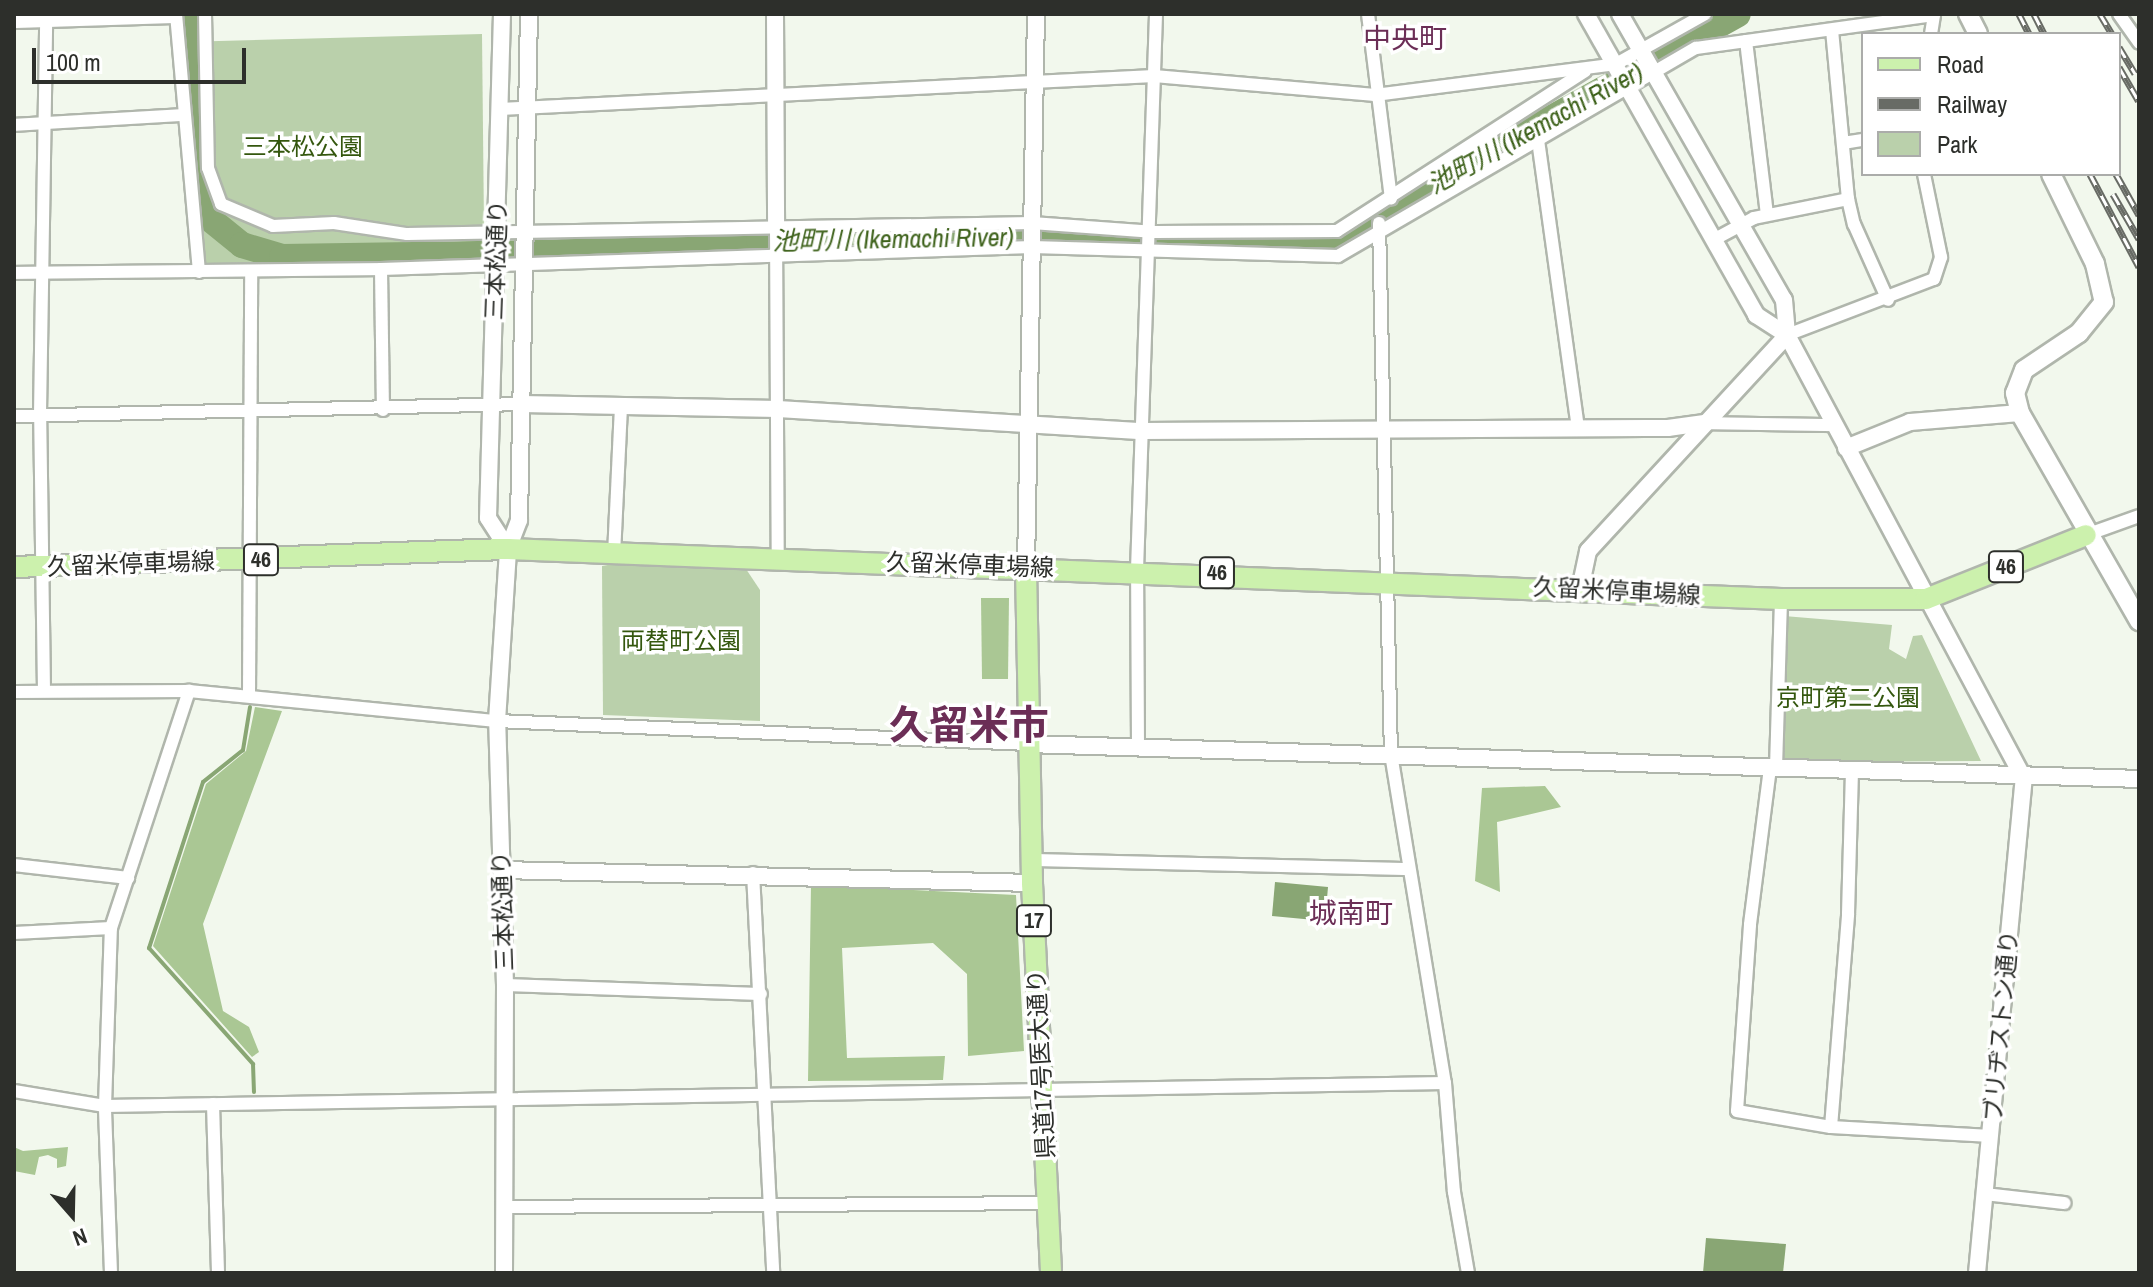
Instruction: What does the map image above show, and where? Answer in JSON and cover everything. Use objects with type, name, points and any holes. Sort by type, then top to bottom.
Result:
[{"type":"main road","points":[[1968,14],[1977,32]]},
{"type":"main road","points":[[2052,176],[2095,264],[2104,302],[2097,317],[2079,333],[2024,370],[2015,393],[2020,413],[2086,535],[2139,621]]},
{"type":"main road","name":"46","points":[[1926,599],[2086,535]]},
{"type":"main road","name":"久留米停車場線","points":[[14,567],[250,561],[508,549],[614,555],[1137,570],[1781,599],[1926,599]]},
{"type":"main road","name":"県道17号医大通り","points":[[1026,568],[1031,860],[1051,1273]]},
{"type":"street","points":[[218,14],[205,14],[208,168],[221,204],[273,226],[334,223],[407,234],[523,236],[1032,223],[1148,231],[1337,231],[1379,208],[1585,71]]},
{"type":"street","name":"三本松通り","points":[[502,14],[488,518],[508,549]]},
{"type":"street","name":"三本松通り","points":[[504,1273],[507,1207],[505,985],[497,721],[508,549],[519,520],[529,14]]},
{"type":"street","points":[[775,14],[778,559]]},
{"type":"street","points":[[1026,568],[1036,14]]},
{"type":"street","points":[[1138,746],[1137,570],[1156,14]]},
{"type":"street","points":[[1368,14],[1375,95],[1391,199]]},
{"type":"street","points":[[1586,14],[1756,315],[1787,335]]},
{"type":"street","points":[[1620,14],[1784,300],[1787,335],[2024,779]]},
{"type":"street","points":[[500,109],[775,93],[1036,86],[1154,76],[1375,95],[1585,71],[1616,64],[1705,14]]},
{"type":"street","points":[[2119,14],[2139,43]]},
{"type":"street","points":[[14,273],[251,273],[776,253],[1032,247],[1148,253],[1338,256],[1379,228],[1696,48],[1934,15]]},
{"type":"street","points":[[14,22],[46,17],[176,16],[199,272]]},
{"type":"street","points":[[44,691],[40,414],[45,273],[46,17]]},
{"type":"street","points":[[1832,30],[1848,199],[1854,224],[1888,300]]},
{"type":"street","points":[[1746,41],[1767,214]]},
{"type":"street","points":[[14,125],[183,115]]},
{"type":"street","points":[[1538,140],[1578,429]]},
{"type":"street","points":[[1843,143],[1861,140]]},
{"type":"street","points":[[1580,589],[1588,551],[1787,335],[1888,300],[1934,279],[1941,257],[1924,176]]},
{"type":"street","points":[[1715,239],[1767,214],[1848,199]]},
{"type":"street","points":[[1379,208],[1391,754],[1445,1083],[1454,1192],[1468,1273]]},
{"type":"street","points":[[381,269],[383,410]]},
{"type":"street","points":[[249,695],[251,273]]},
{"type":"street","points":[[14,416],[383,410],[522,404],[778,409],[1142,431],[1578,429],[1703,423],[1834,425]]},
{"type":"street","points":[[614,555],[621,407]]},
{"type":"street","points":[[1846,448],[1910,422],[2020,413]]},
{"type":"street","points":[[2086,535],[2139,516]]},
{"type":"street","points":[[1781,599],[1773,768],[1735,1103],[1742,1115],[1831,1127],[1991,1136]]},
{"type":"street","points":[[111,1273],[105,1106],[111,928],[189,691]]},
{"type":"street","points":[[14,692],[189,691],[497,721],[1027,744],[1391,754],[2024,779],[2139,779]]},
{"type":"street","points":[[1831,1127],[1848,914],[1852,771]]},
{"type":"street","name":"ブリヂストン通り","points":[[1977,1273],[2024,779]]},
{"type":"street","points":[[1031,860],[1408,869]]},
{"type":"street","points":[[14,865],[128,878]]},
{"type":"street","points":[[501,870],[753,873],[1032,883]]},
{"type":"street","points":[[753,873],[761,994],[761,1092],[772,1202],[773,1273]]},
{"type":"street","points":[[14,933],[111,928]]},
{"type":"street","points":[[505,985],[761,994]]},
{"type":"street","points":[[14,1091],[105,1106],[506,1100],[761,1092],[1445,1083]]},
{"type":"street","points":[[213,1104],[218,1273]]},
{"type":"street","points":[[1984,1194],[2064,1203]]},
{"type":"street","points":[[507,1207],[772,1202],[1048,1203]]},
{"type":"green space","name":"三本松公園","points":[[482,34],[484,228],[479,233],[248,263],[203,264],[182,42]]},
{"type":"green space","name":"両替町公園","points":[[625,562],[746,569],[760,590],[760,721],[603,715],[602,566]]},
{"type":"green space","name":"京町第二公園","points":[[1784,616],[1892,625],[1889,649],[1906,659],[1913,636],[1922,635],[1981,761],[1784,762]]},
{"type":"shaded area","points":[[981,598],[1009,598],[1008,679],[982,679]]},
{"type":"shaded area","points":[[255,707],[282,711],[203,924],[223,1011],[249,1027],[259,1052],[252,1057],[153,946],[206,784],[246,751]]},
{"type":"shaded area","points":[[1545,786],[1561,807],[1497,822],[1500,892],[1475,881],[1482,788]]},
{"type":"shaded area","points":[[1275,882],[1328,887],[1325,921],[1272,916]]},
{"type":"shaded area","points":[[811,885],[1016,895],[1024,1051],[968,1056],[967,974],[933,943],[842,948],[847,1058],[945,1056],[943,1080],[808,1081]]},
{"type":"shaded area","points":[[14,1147],[23,1151],[68,1147],[66,1166],[57,1168],[57,1159],[48,1155],[39,1157],[35,1175],[14,1171]]},
{"type":"shaded area","points":[[1706,1238],[1786,1244],[1783,1273],[1703,1273]]},
{"type":"waterway","name":"池町川 (Ikemachi River)","points":[[190,14],[200,211],[242,245],[282,257],[546,253],[759,240],[1056,237],[1327,243],[1738,14]]},
{"type":"waterway","points":[[250,707],[243,750],[203,782],[149,948],[253,1064],[254,1092]]},
{"type":"railway","points":[[2019,14],[2028,32]]},
{"type":"railway","points":[[2034,14],[2043,32]]},
{"type":"railway","points":[[2100,14],[2111,32]]},
{"type":"railway","points":[[2121,50],[2135,74]]},
{"type":"railway","points":[[2121,70],[2139,101]]},
{"type":"railway","points":[[2091,176],[2139,267]]},
{"type":"railway","points":[[2117,176],[2139,215]]},
{"type":"railway","points":[[2113,194],[2139,239]]},
{"type":"district","name":"中央町","points":[[1405,38]]},
{"type":"district","name":"久留米市","points":[[969,725]]},
{"type":"district","name":"城南町","points":[[1351,913]]}]
